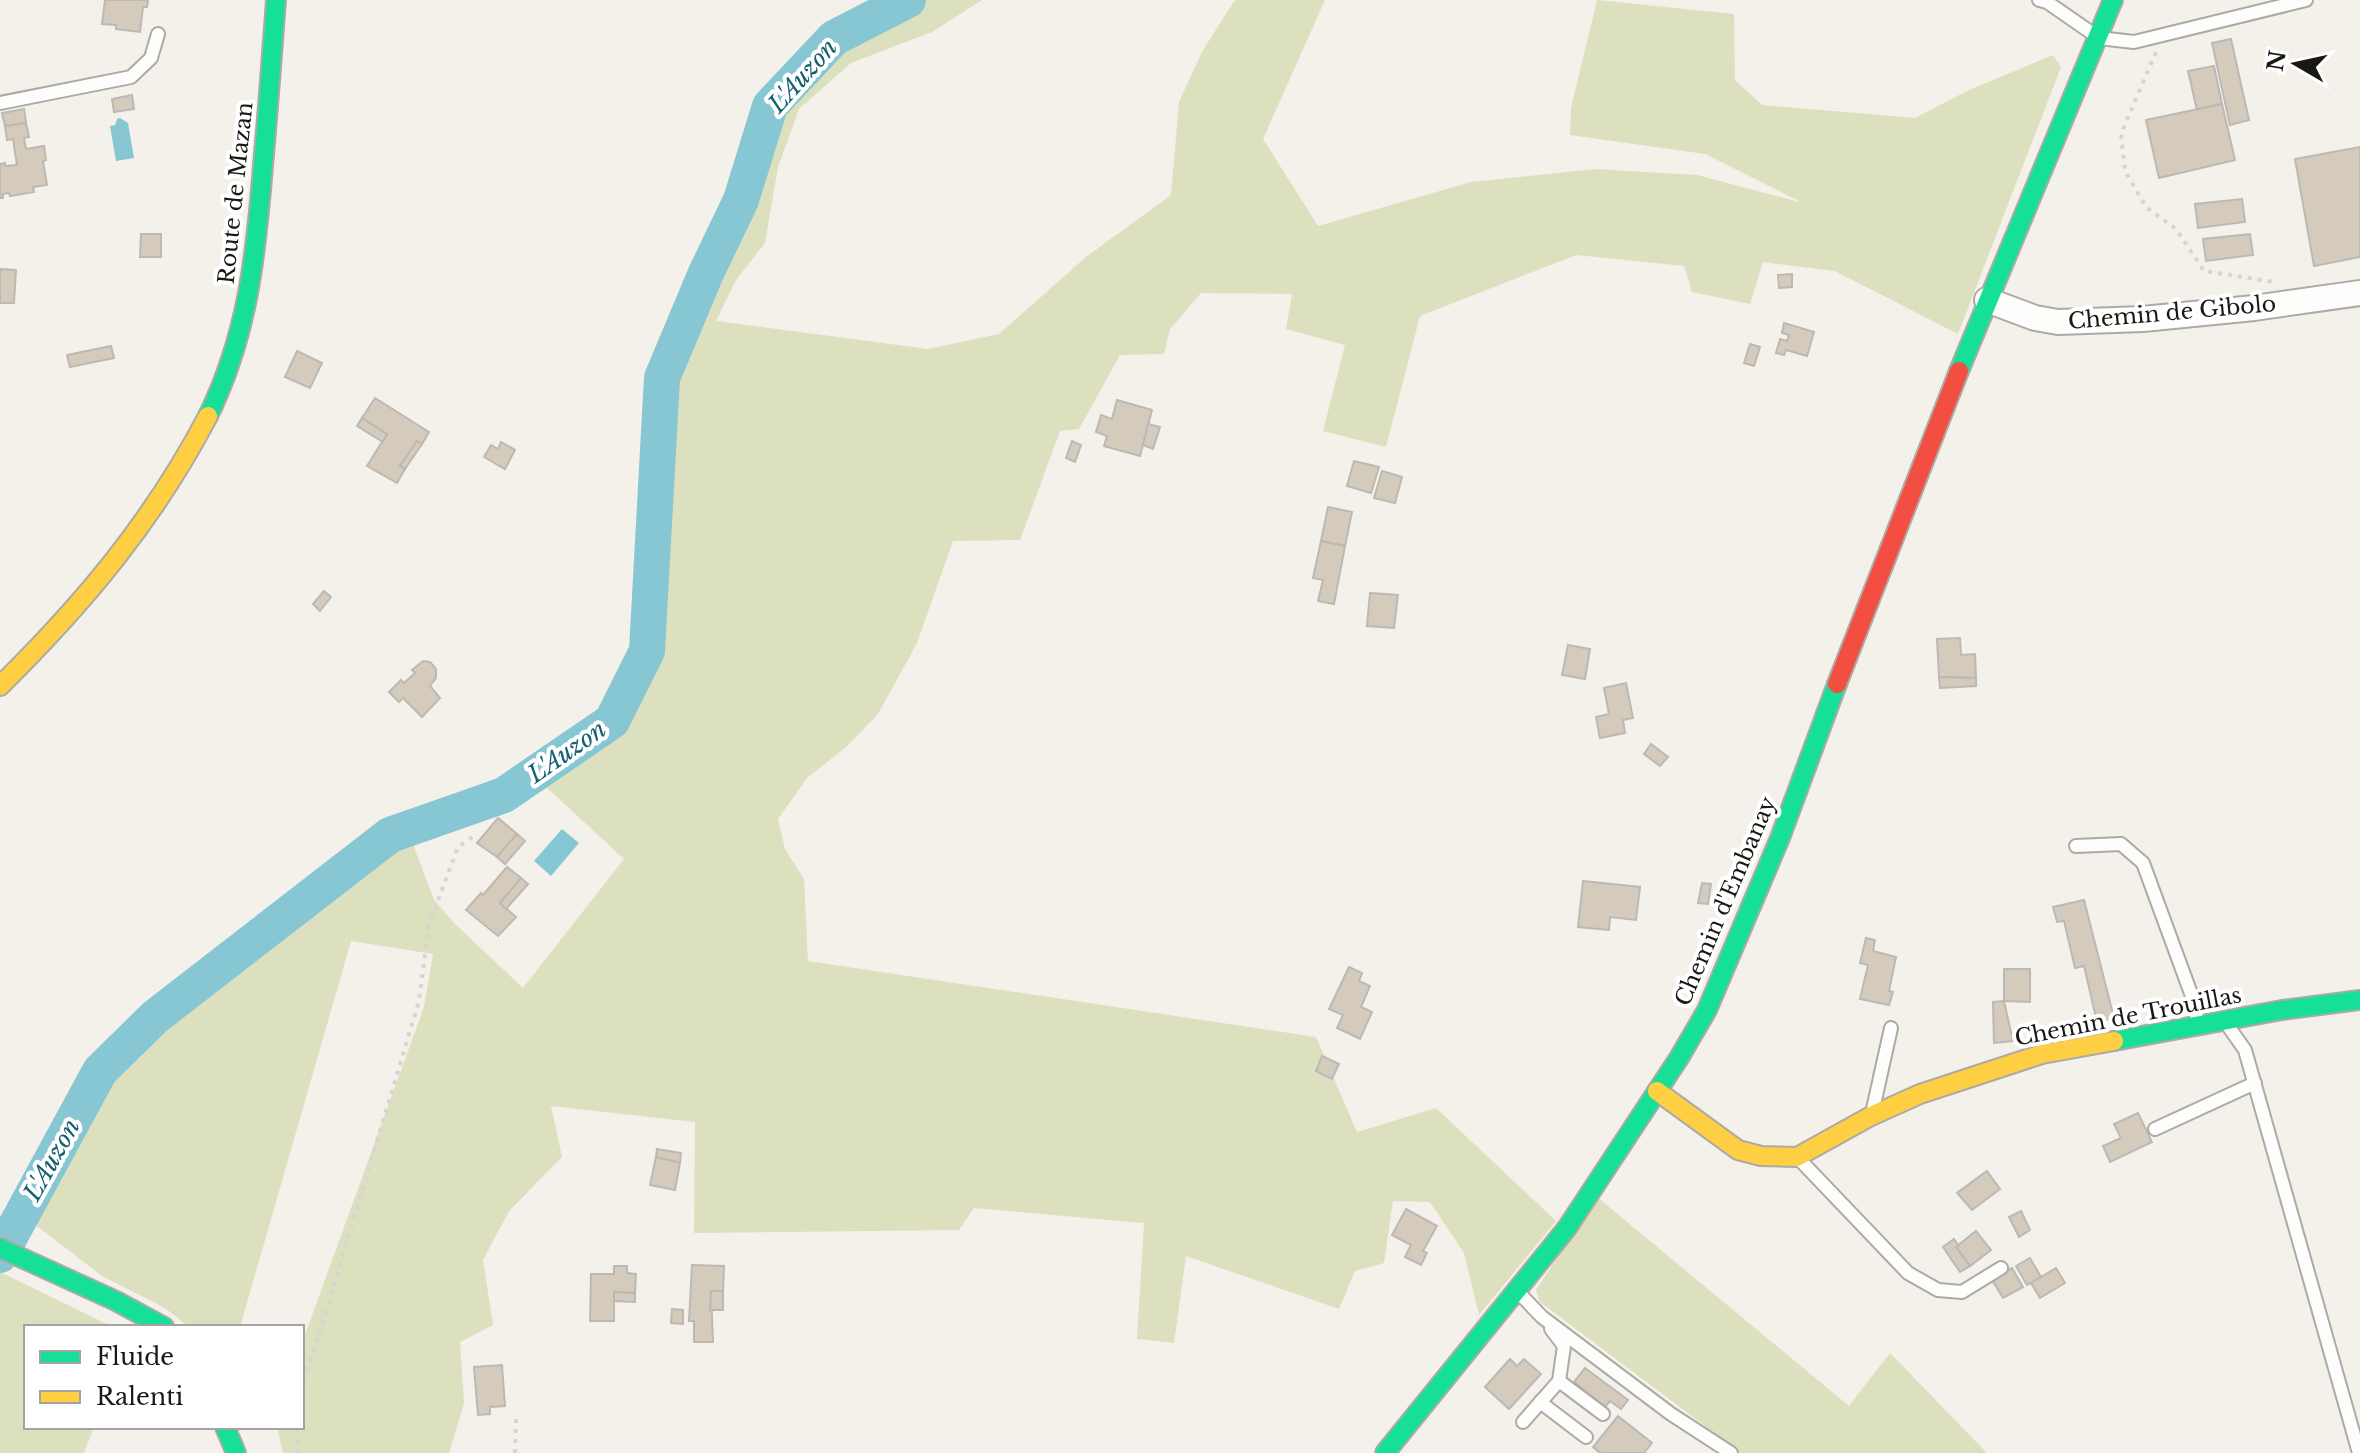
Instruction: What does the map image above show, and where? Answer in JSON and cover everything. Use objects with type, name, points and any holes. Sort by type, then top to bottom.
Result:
[{"type":"street","name":"Route de Mazan","points":[[0,686],[102,579],[132,539],[178,469],[218,393],[248,303],[256,249],[276,0]]},
{"type":"street","name":"Chemin d'Embanay","points":[[1385,1453],[1567,1228],[1707,1010],[1774,853],[1987,300],[2113,0]]},
{"type":"street","name":"Chemin de Gibolo","points":[[1987,300],[2035,318],[2058,322],[2143,319],[2360,293]]},
{"type":"street","name":"Chemin de Trouillas","points":[[1797,1157],[1871,1116],[1920,1094],[2042,1054],[2282,1010],[2360,1000]]},
{"type":"street","points":[[1657,1091],[1738,1150],[1761,1156],[1797,1157]]},
{"type":"street","points":[[0,1248],[116,1301],[160,1325]]},
{"type":"street","points":[[73,1283],[132,1325]]},
{"type":"street","points":[[226,1429],[236,1453]]},
{"type":"lane","points":[[2039,0],[2047,2],[2099,38],[2134,42],[2306,0]]},
{"type":"lane","points":[[0,103],[131,77],[151,58],[158,34]]},
{"type":"lane","points":[[2076,846],[2121,844],[2143,863],[2193,999],[2198,1025]]},
{"type":"lane","points":[[2224,1021],[2245,1050],[2359,1453]]},
{"type":"lane","points":[[1871,1116],[1891,1028]]},
{"type":"lane","points":[[2155,1129],[2255,1083]]},
{"type":"lane","points":[[1797,1157],[1908,1273],[1938,1290],[1962,1292],[2001,1268]]},
{"type":"lane","points":[[1517,1291],[1564,1346],[1559,1381],[1523,1422]]},
{"type":"lane","points":[[1542,1317],[1671,1414],[1731,1453]]},
{"type":"lane","points":[[1559,1381],[1603,1414]]},
{"type":"lane","points":[[1540,1402],[1586,1437]]},
{"type":"path","points":[[2163,35],[2121,134],[2125,171],[2146,207],[2176,229],[2204,271],[2286,284]]},
{"type":"path","points":[[304,1375],[314,1351],[419,1001],[429,925],[458,847],[477,834]]},
{"type":"path","points":[[515,1453],[516,1418]]},
{"type":"path","points":[[297,1429],[297,1453]]},
{"type":"green space","points":[[926,0],[982,0],[932,32],[851,63],[799,109],[778,167],[765,243],[736,280],[716,321],[928,349],[999,334],[1086,257],[1171,195],[1179,102],[1203,50],[1235,0],[1325,0],[1263,139],[1318,226],[1471,182],[1595,169],[1697,175],[1803,203],[1705,154],[1570,135],[1571,108],[1597,0],[1734,14],[1735,80],[1762,105],[1915,118],[1969,90],[2053,55],[2061,67],[1958,334],[1835,271],[1763,262],[1750,304],[1692,292],[1684,266],[1576,255],[1420,316],[1386,447],[1323,431],[1345,345],[1286,329],[1292,294],[1201,293],[1170,329],[1164,354],[1120,355],[1079,429],[1060,431],[1020,540],[953,541],[917,643],[878,714],[846,747],[807,778],[778,819],[785,849],[804,879],[808,961],[1316,1037],[1357,1132],[1436,1108],[1556,1221],[1479,1315],[1464,1253],[1430,1202],[1393,1201],[1384,1263],[1355,1271],[1339,1309],[1186,1256],[1174,1343],[1137,1339],[1144,1223],[974,1208],[959,1230],[694,1233],[695,1122],[551,1106],[562,1157],[509,1211],[483,1260],[493,1325],[460,1342],[464,1403],[449,1453],[283,1453],[277,1429],[304,1429],[304,1337],[424,1007],[433,954],[351,941],[241,1325],[186,1325],[165,1308],[102,1276],[33,1223],[111,1081],[196,997],[396,841],[411,839],[434,900],[523,988],[624,859],[545,786],[623,726],[655,654],[670,376],[747,204],[780,109],[839,47]]},
{"type":"green space","points":[[1597,1197],[1849,1406],[1890,1353],[1987,1453],[1741,1453],[1540,1302],[1536,1290]]},
{"type":"green space","points":[[0,1272],[109,1325],[24,1325],[24,1429],[93,1429],[84,1453],[0,1453]]},
{"type":"water","points":[[120,118],[128,123],[134,158],[116,161],[110,126]]},
{"type":"water","points":[[562,829],[579,843],[551,876],[534,861]]},
{"type":"building","points":[[105,0],[148,0],[147,7],[143,7],[140,32],[102,24]]},
{"type":"building","points":[[2231,39],[2249,120],[2230,125],[2212,43]]},
{"type":"building","points":[[2214,66],[2222,104],[2197,110],[2188,71]]},
{"type":"building","points":[[132,95],[134,109],[114,112],[112,99]]},
{"type":"building","points":[[2222,104],[2235,160],[2159,178],[2146,120]]},
{"type":"building","points":[[24,109],[26,123],[5,126],[2,113]]},
{"type":"building","points":[[26,123],[29,137],[24,138],[26,149],[44,146],[47,185],[33,187],[34,192],[10,196],[9,193],[3,194],[0,198],[0,164],[17,165],[13,139],[7,140],[5,126]]},
{"type":"building","points":[[2360,147],[2360,257],[2314,266],[2295,159]]},
{"type":"building","points":[[2242,199],[2245,222],[2198,228],[2195,204]]},
{"type":"building","points":[[141,234],[161,234],[161,257],[140,257]]},
{"type":"building","points":[[2250,234],[2253,255],[2206,261],[2203,239]]},
{"type":"building","points":[[0,269],[16,270],[14,303],[0,303]]},
{"type":"building","points":[[1792,274],[1792,287],[1779,288],[1778,275]]},
{"type":"building","points":[[1784,323],[1814,332],[1807,356],[1786,350],[1784,355],[1776,353],[1780,339],[1787,341],[1789,335],[1782,333]]},
{"type":"building","points":[[1750,344],[1760,347],[1754,366],[1744,363]]},
{"type":"building","points":[[111,346],[114,358],[70,367],[67,355]]},
{"type":"building","points":[[297,351],[322,363],[310,388],[285,377]]},
{"type":"building","points":[[375,398],[429,432],[422,444],[417,441],[400,466],[405,469],[397,483],[367,466],[387,434],[362,418]]},
{"type":"building","points":[[1117,400],[1152,410],[1140,456],[1104,446],[1107,436],[1096,432],[1101,415],[1112,419]]},
{"type":"building","points":[[362,418],[387,434],[383,442],[357,426]]},
{"type":"building","points":[[1148,424],[1160,427],[1153,449],[1143,445]]},
{"type":"building","points":[[417,441],[422,444],[405,469],[400,466]]},
{"type":"building","points":[[1072,441],[1081,445],[1075,462],[1066,458]]},
{"type":"building","points":[[501,442],[515,450],[505,469],[484,457],[491,445],[498,449]]},
{"type":"building","points":[[1354,461],[1379,467],[1371,493],[1347,486]]},
{"type":"building","points":[[1382,471],[1402,477],[1395,503],[1374,498]]},
{"type":"building","points":[[1328,507],[1352,512],[1345,546],[1321,541]]},
{"type":"building","points":[[1321,541],[1345,546],[1334,604],[1318,601],[1323,580],[1313,578]]},
{"type":"building","points":[[324,591],[331,597],[320,611],[313,604]]},
{"type":"building","points":[[1370,593],[1398,595],[1394,628],[1367,626]]},
{"type":"building","points":[[1960,638],[1961,655],[1975,654],[1976,678],[1939,677],[1937,639]]},
{"type":"building","points":[[1568,645],[1590,649],[1585,679],[1562,675]]},
{"type":"building","points":[[423,661],[430,662],[436,669],[436,678],[430,686],[440,698],[422,717],[403,698],[399,702],[389,692],[401,680],[404,683],[415,673],[412,670]]},
{"type":"building","points":[[1939,677],[1976,678],[1976,686],[1940,688]]},
{"type":"building","points":[[1626,683],[1633,718],[1623,720],[1625,733],[1600,738],[1596,717],[1609,714],[1604,688]]},
{"type":"building","points":[[1651,744],[1668,757],[1660,766],[1644,754]]},
{"type":"building","points":[[498,818],[517,834],[497,857],[477,843]]},
{"type":"building","points":[[517,834],[525,841],[505,864],[497,857]]},
{"type":"building","points":[[507,867],[521,878],[500,903],[516,917],[498,936],[466,910]]},
{"type":"building","points":[[521,878],[528,884],[506,909],[500,903]]},
{"type":"building","points":[[1583,881],[1640,887],[1636,920],[1610,917],[1609,930],[1578,927]]},
{"type":"building","points":[[1702,883],[1711,884],[1708,904],[1698,903]]},
{"type":"building","points":[[2084,900],[2114,1018],[2097,1022],[2084,966],[2075,968],[2064,921],[2057,922],[2053,907]]},
{"type":"building","points":[[1866,938],[1875,940],[1873,951],[1896,957],[1889,1005],[1860,999],[1868,965],[1860,963]]},
{"type":"building","points":[[1349,967],[1362,973],[1359,981],[1370,986],[1361,1007],[1372,1012],[1360,1039],[1337,1028],[1343,1015],[1329,1009]]},
{"type":"building","points":[[2004,969],[2030,969],[2030,1002],[2004,1001]]},
{"type":"building","points":[[2004,1001],[2013,1041],[1994,1043],[1993,1002]]},
{"type":"building","points":[[1322,1056],[1339,1064],[1332,1079],[1316,1071]]},
{"type":"building","points":[[2138,1113],[2152,1142],[2110,1162],[2103,1146],[2121,1138],[2114,1124]]},
{"type":"building","points":[[657,1149],[681,1153],[680,1163],[656,1157]]},
{"type":"building","points":[[656,1157],[680,1163],[675,1190],[650,1185]]},
{"type":"building","points":[[1987,1171],[2000,1189],[1972,1210],[1957,1193]]},
{"type":"building","points":[[1406,1209],[1437,1226],[1423,1251],[1427,1253],[1421,1265],[1405,1257],[1411,1245],[1392,1235]]},
{"type":"building","points":[[2021,1211],[2030,1230],[2019,1237],[2009,1217]]},
{"type":"building","points":[[1976,1231],[1991,1250],[1970,1266],[1956,1247]]},
{"type":"building","points":[[1954,1239],[1970,1266],[1960,1272],[1943,1247]]},
{"type":"building","points":[[2030,1258],[2041,1277],[2027,1285],[2016,1266]]},
{"type":"building","points":[[692,1265],[724,1266],[723,1291],[711,1291],[713,1342],[694,1342],[694,1321],[689,1321]]},
{"type":"building","points":[[614,1266],[627,1266],[627,1273],[636,1274],[635,1293],[614,1292],[614,1321],[590,1321],[591,1274],[614,1274]]},
{"type":"building","points":[[2012,1268],[2023,1287],[2003,1298],[1992,1280]]},
{"type":"building","points":[[2056,1268],[2065,1283],[2040,1298],[2031,1283]]},
{"type":"building","points":[[711,1291],[723,1291],[723,1310],[710,1310]]},
{"type":"building","points":[[614,1292],[635,1293],[635,1302],[614,1301]]},
{"type":"building","points":[[672,1309],[683,1310],[683,1324],[671,1323]]},
{"type":"building","points":[[1510,1359],[1517,1366],[1524,1359],[1541,1374],[1509,1409],[1485,1387]]},
{"type":"building","points":[[502,1365],[505,1406],[490,1407],[490,1414],[478,1415],[474,1367]]},
{"type":"building","points":[[1585,1368],[1628,1400],[1621,1409],[1610,1401],[1605,1407],[1574,1382]]},
{"type":"building","points":[[1618,1416],[1652,1443],[1644,1453],[1600,1453],[1593,1447]]},
{"type":"waterway","name":"L'Auzon","points":[[0,1255],[100,1071],[155,1017],[390,835],[504,795],[612,721],[647,651],[662,378],[741,200],[770,106],[834,38],[908,0]]},
{"type":"traffic: fast","points":[[208,416],[222,386],[248,294],[260,199],[276,0]]},
{"type":"traffic: fast","points":[[1959,371],[2113,0]]},
{"type":"traffic: fast","points":[[1385,1453],[1567,1228],[1679,1058],[1707,1010],[1780,838],[1837,684]]},
{"type":"traffic: fast","points":[[2114,1041],[2282,1010],[2360,1000]]},
{"type":"traffic: fast","points":[[0,1248],[116,1301],[160,1325]]},
{"type":"traffic: fast","points":[[226,1429],[236,1453]]},
{"type":"traffic: slow","points":[[0,686],[60,624],[115,559],[164,491],[208,416]]},
{"type":"traffic: slow","points":[[1657,1091],[1738,1150],[1761,1156],[1797,1157],[1871,1116],[1920,1094],[2042,1054],[2114,1041]]},
{"type":"traffic: jam","points":[[1837,684],[1959,371]]}]
